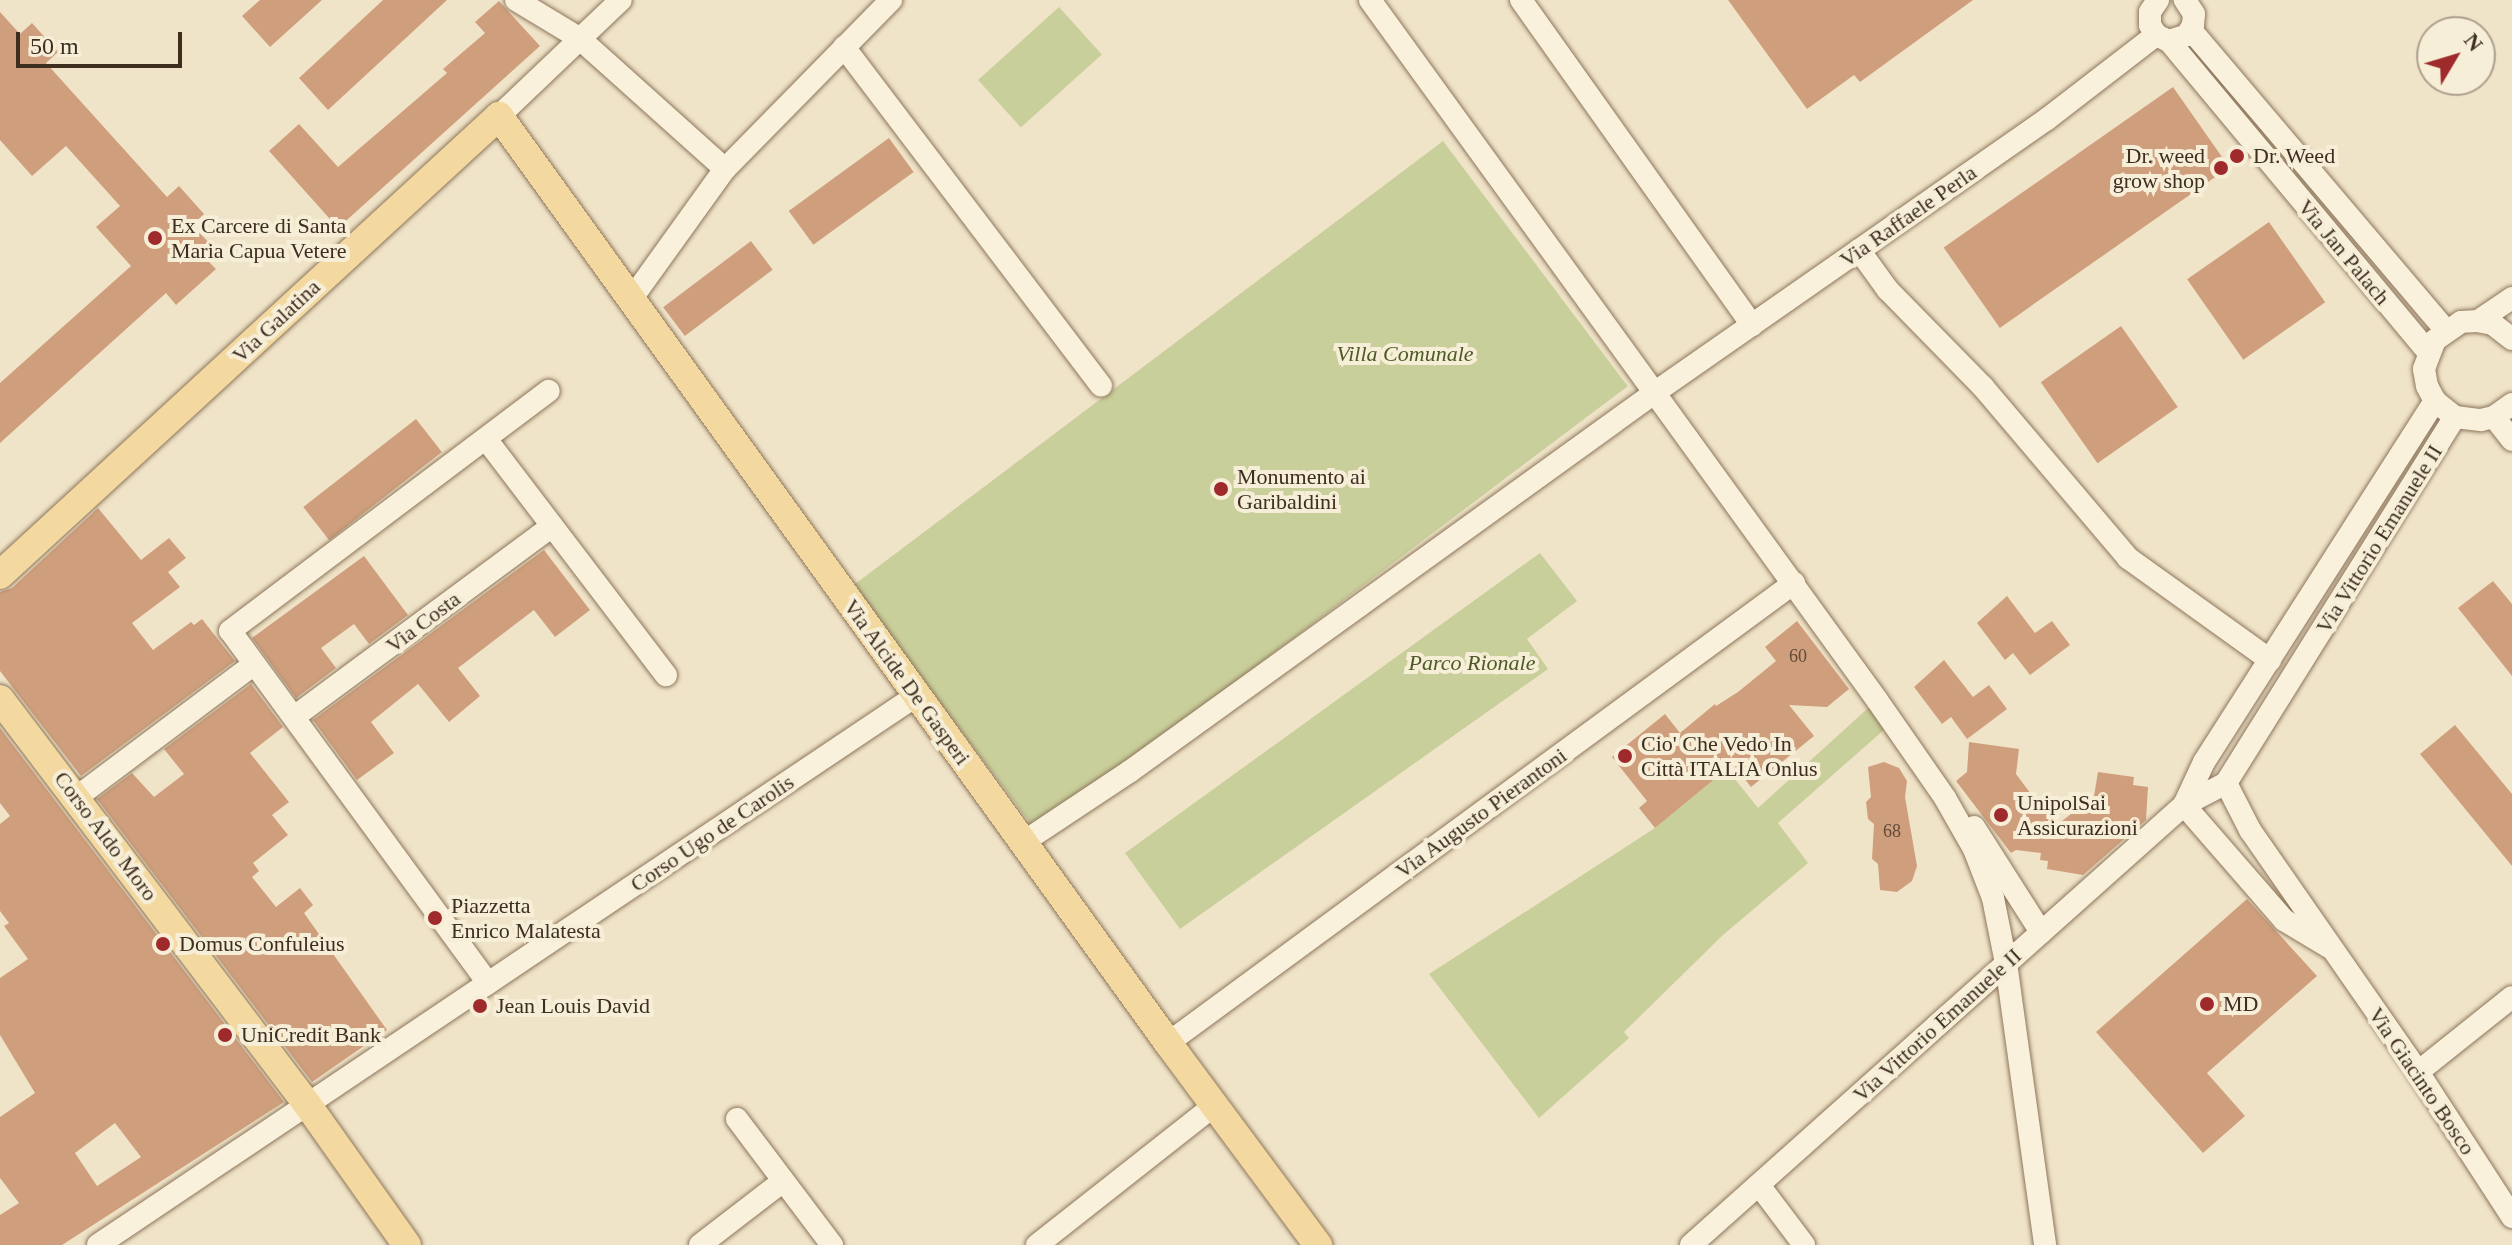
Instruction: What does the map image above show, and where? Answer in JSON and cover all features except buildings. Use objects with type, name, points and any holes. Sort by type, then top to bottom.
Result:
[{"type":"main road","name":"Via Alcide De Gasperi","points":[[499,116],[1168,1043],[1318,1245]]},
{"type":"main road","name":"Via Galatina","points":[[0,575],[499,116]]},
{"type":"main road","name":"Corso Aldo Moro","points":[[0,699],[307,1104],[407,1245]]},
{"type":"street","points":[[516,0],[579,38],[725,169]]},
{"type":"street","name":"Via Galatina","points":[[499,116],[621,0]]},
{"type":"street","points":[[630,301],[725,169],[891,0]]},
{"type":"street","points":[[1370,0],[1794,583],[1945,798],[1974,849],[1993,898],[2006,963],[2045,1245]]},
{"type":"street","name":"Via Jan Palach","points":[[2133,0],[2158,24],[2428,352]]},
{"type":"street","points":[[2189,1],[2194,19],[2191,30]]},
{"type":"street","points":[[1528,5],[1752,325]]},
{"type":"street","name":"Via Raffaele Perla","points":[[1025,841],[1129,772],[1657,391],[2047,119],[2158,24],[2182,39],[2191,30]]},
{"type":"street","name":"Via Jan Palach","points":[[2191,30],[2445,330]]},
{"type":"street","points":[[844,47],[1101,386]]},
{"type":"street","points":[[1859,250],[1888,290],[1983,387],[2128,558],[2270,660]]},
{"type":"street","points":[[2512,298],[2478,321],[2445,330],[2428,352],[2424,369],[2427,386],[2435,401],[2455,417],[2481,420],[2503,410],[2512,440]]},
{"type":"street","points":[[2478,321],[2493,324],[2512,339]]},
{"type":"street","points":[[488,983],[230,631],[549,391]]},
{"type":"street","name":"Via Vittorio Emanuele II","points":[[2184,805],[2204,762],[2435,401]]},
{"type":"street","name":"Via Vittorio Emanuele II","points":[[1691,1245],[2184,805],[2226,783],[2455,417]]},
{"type":"street","points":[[486,439],[666,675]]},
{"type":"street","name":"Via Costa","points":[[294,717],[552,526]]},
{"type":"street","name":"Via Augusto Pierantoni","points":[[1168,1043],[1794,583]]},
{"type":"street","points":[[77,797],[254,664]]},
{"type":"street","name":"Corso Ugo de Carolis","points":[[98,1245],[917,695]]},
{"type":"street","name":"Via Giacinto Bosco","points":[[2226,783],[2250,830],[2418,1072],[2512,1217]]},
{"type":"street","points":[[1945,798],[1986,843],[2041,932]]},
{"type":"street","name":"Via Giacinto Bosco","points":[[2184,805],[2284,920],[2329,947]]},
{"type":"street","points":[[2418,1072],[2512,997]]},
{"type":"street","points":[[1037,1245],[1215,1105]]},
{"type":"street","points":[[737,1119],[832,1245]]},
{"type":"street","points":[[700,1245],[783,1181]]},
{"type":"street","points":[[1759,1185],[1804,1245]]},
{"type":"green space","points":[[1059,7],[1102,55],[1021,127],[978,80]]},
{"type":"green space","name":"Villa Comunale","points":[[1443,141],[1628,386],[1037,832],[852,586]]},
{"type":"green space","name":"Parco Rionale","points":[[1540,553],[1577,601],[1527,639],[1548,669],[1180,929],[1125,853]]},
{"type":"green space","points":[[1877,700],[1893,722],[1778,823],[1808,863],[1723,935],[1624,1032],[1629,1038],[1539,1118],[1429,974],[1655,828],[1727,769],[1758,808]]},
{"type":"place","name":"Dr. Weed","points":[[2237,156]]},
{"type":"place","name":"Dr. weed grow shop","points":[[2221,168]]},
{"type":"place","name":"Ex Carcere di Santa Maria Capua Vetere","points":[[155,238]]},
{"type":"place","name":"Monumento ai Garibaldini","points":[[1221,489]]},
{"type":"place","name":"Cio' Che Vedo In Città ITALIA Onlus","points":[[1625,756]]},
{"type":"place","name":"UnipolSai Assicurazioni","points":[[2001,815]]},
{"type":"place","name":"Piazzetta Enrico Malatesta","points":[[435,918]]},
{"type":"place","name":"Domus Confuleius","points":[[163,944]]},
{"type":"place","name":"MD","points":[[2207,1004]]},
{"type":"place","name":"Jean Louis David","points":[[480,1006]]},
{"type":"place","name":"UniCredit Bank","points":[[225,1035]]}]
